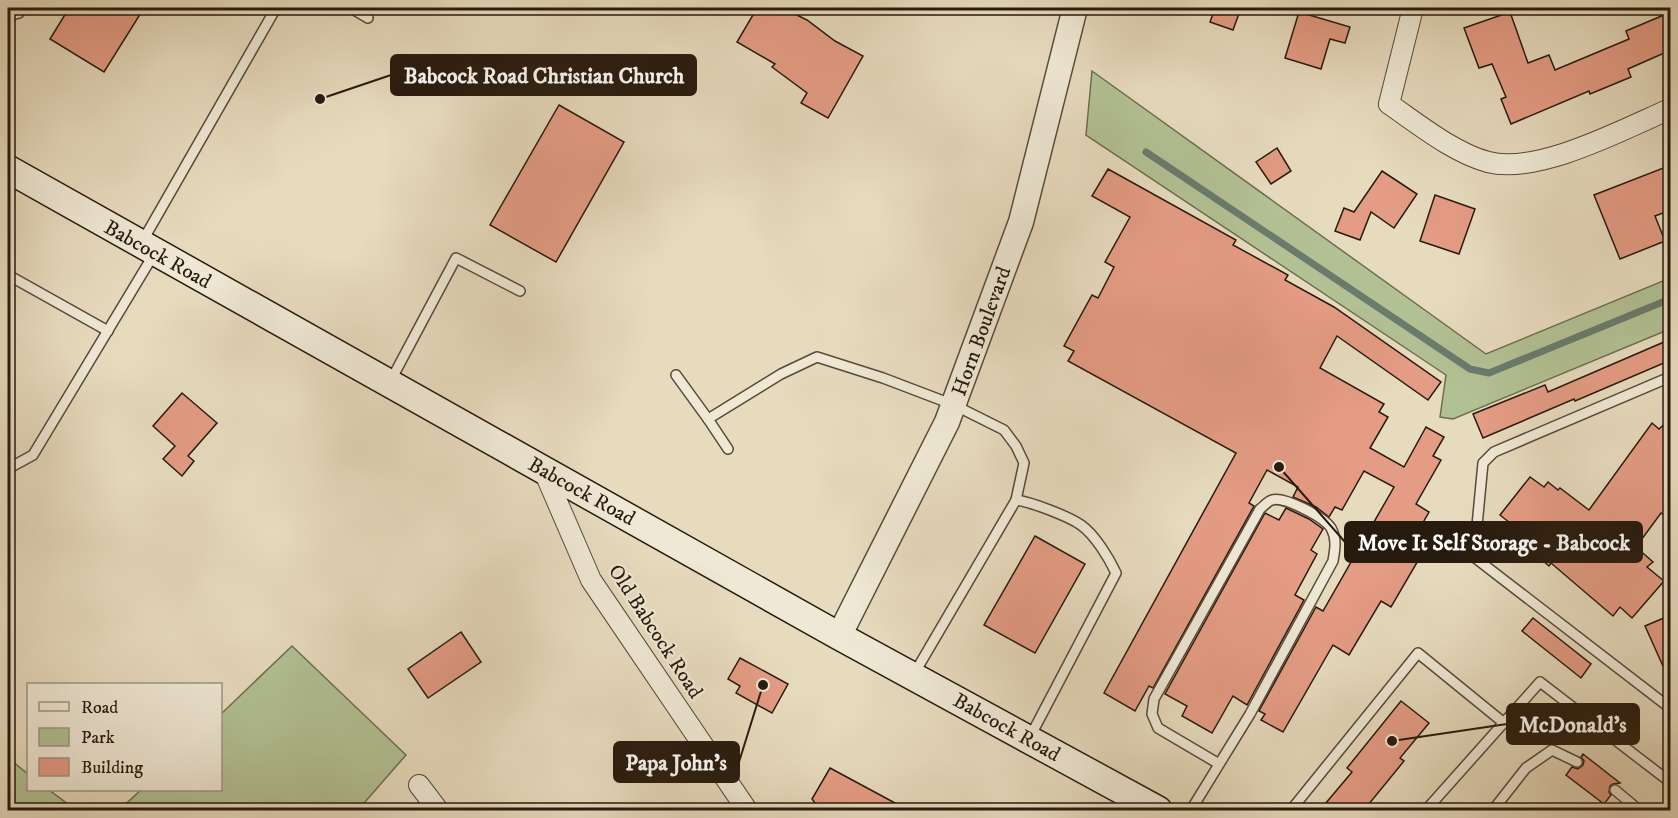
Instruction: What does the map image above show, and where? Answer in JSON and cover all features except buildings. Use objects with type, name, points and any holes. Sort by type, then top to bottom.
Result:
[{"type":"main road","name":"Babcock Road","points":[[8,169],[839,636],[1029,739],[1123,802],[1158,810]]},
{"type":"street","name":"Horn Boulevard","points":[[839,636],[954,405],[1021,222],[1075,8]]},
{"type":"street","points":[[1413,8],[1389,105],[1466,153],[1488,162],[1513,165],[1567,153],[1671,109]]},
{"type":"street","name":"Old Babcock Road","points":[[543,469],[591,580],[747,810]]},
{"type":"street","points":[[419,785],[438,810]]},
{"type":"lane","points":[[8,16],[19,13],[22,8]]},
{"type":"lane","points":[[8,466],[13,466],[33,455],[108,331],[148,248],[276,8]]},
{"type":"lane","points":[[351,8],[368,18]]},
{"type":"lane","points":[[389,384],[456,258],[520,291]]},
{"type":"lane","points":[[8,275],[108,331]]},
{"type":"lane","points":[[708,419],[781,374],[817,357],[883,378],[954,405],[1004,430],[1016,446],[1024,463],[1016,500],[913,676]]},
{"type":"lane","points":[[676,375],[728,449]]},
{"type":"lane","points":[[1671,377],[1494,452],[1483,463],[1474,557],[1671,708]]},
{"type":"lane","points":[[1191,810],[1250,714],[1333,561],[1336,544],[1330,527],[1319,517],[1282,499],[1270,500],[1260,509],[1154,699],[1152,714],[1158,728],[1219,764]]},
{"type":"lane","points":[[1016,500],[1029,501],[1081,525],[1109,557],[1116,573],[1029,739]]},
{"type":"lane","points":[[1291,810],[1418,653],[1504,723]]},
{"type":"lane","points":[[1426,810],[1540,682],[1671,782]]},
{"type":"lane","points":[[1494,810],[1526,768],[1552,750],[1577,762]]},
{"type":"lane","points":[[1615,790],[1639,810]]},
{"type":"green space","points":[[1092,71],[1486,354],[1670,278],[1670,329],[1453,419],[1440,417],[1446,375],[1086,135]]},
{"type":"green space","points":[[292,646],[406,755],[358,810],[119,810],[140,791],[222,791],[222,713]]},
{"type":"green space","points":[[8,758],[27,773],[27,791],[50,791],[76,810],[8,810]]},
{"type":"waterway","points":[[1146,152],[1470,369],[1489,373],[1670,299]]},
{"type":"place","name":"Babcock Road Christian Church","points":[[320,99]]},
{"type":"place","name":"Move It Self Storage - Babcock","points":[[1279,467]]},
{"type":"place","name":"Papa John's","points":[[763,685]]},
{"type":"place","name":"McDonald's","points":[[1392,741]]}]
